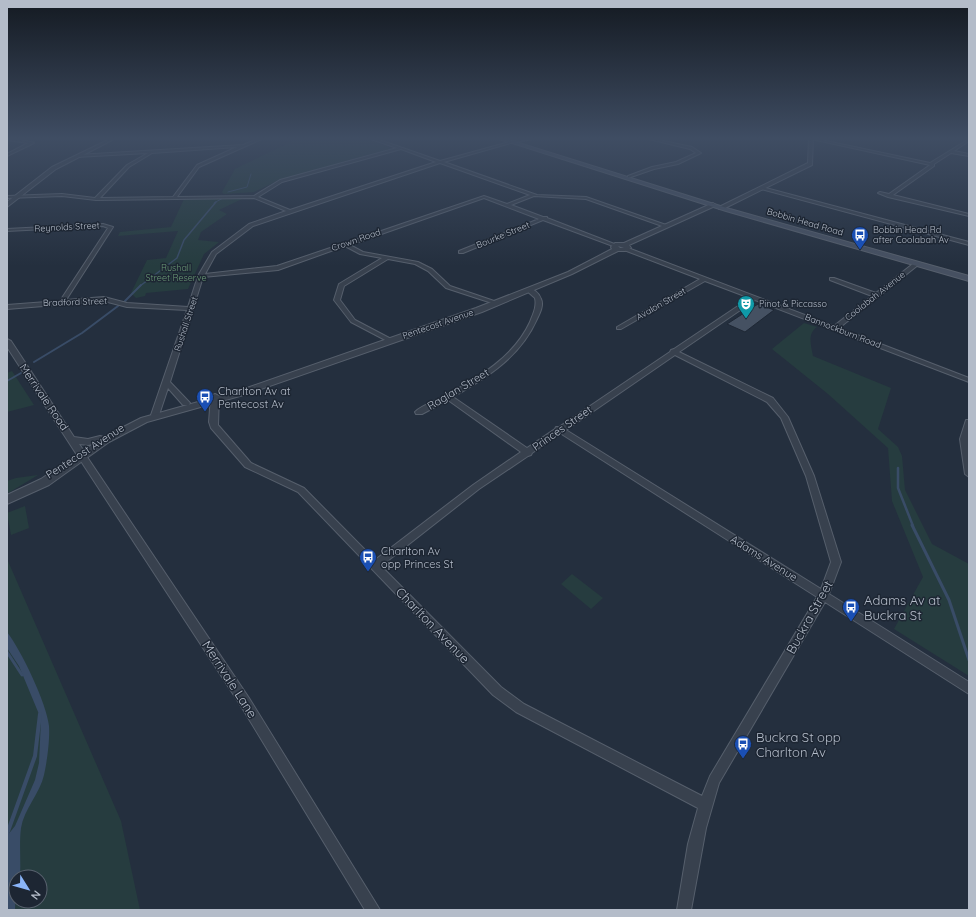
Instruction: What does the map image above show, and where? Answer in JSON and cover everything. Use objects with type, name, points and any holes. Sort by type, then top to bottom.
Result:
[{"type":"main road","name":"Bobbin Head Road","points":[[640,181],[721,208],[969,279]]},
{"type":"street","points":[[7,205],[38,181]]},
{"type":"street","points":[[96,199],[114,181]]},
{"type":"street","points":[[175,196],[187,181]]},
{"type":"street","points":[[255,197],[282,181]]},
{"type":"street","name":"Rushall Street","points":[[156,413],[201,276],[214,253],[256,222],[383,181]]},
{"type":"street","points":[[493,181],[541,197],[586,198],[667,226]]},
{"type":"street","points":[[721,208],[776,181]]},
{"type":"street","points":[[889,196],[911,181]]},
{"type":"street","points":[[762,188],[969,244]]},
{"type":"street","points":[[880,193],[969,215]]},
{"type":"street","points":[[7,197],[62,195],[96,199],[175,196],[255,197],[290,211]]},
{"type":"street","points":[[508,205],[533,195]]},
{"type":"street","name":"Crown Road","points":[[201,276],[268,270],[484,197],[508,205]]},
{"type":"street","points":[[508,205],[616,247]]},
{"type":"street","name":"Pentecost Avenue","points":[[81,455],[117,433],[156,413],[254,388],[497,303],[570,273],[616,247],[626,247],[713,205]]},
{"type":"street","name":"Bourke Street","points":[[461,252],[544,218]]},
{"type":"street","name":"Reynolds Street","points":[[7,230],[103,225],[111,227],[63,301]]},
{"type":"street","points":[[344,244],[362,253],[411,261],[422,265],[430,270],[448,287],[497,303]]},
{"type":"street","name":"Bannockburn Road","points":[[626,247],[704,279],[969,380]]},
{"type":"street","points":[[386,258],[341,285],[337,300],[353,321],[391,341]]},
{"type":"street","name":"Coolabah Avenue","points":[[835,328],[916,264]]},
{"type":"street","name":"Avalon Street","points":[[619,328],[704,279]]},
{"type":"street","points":[[832,279],[876,295]]},
{"type":"street","name":"Raglan Street","points":[[419,412],[475,381],[497,365],[527,335],[540,302],[535,294],[529,290]]},
{"type":"street","name":"Princes Street","points":[[376,565],[476,487],[673,351],[754,298]]},
{"type":"street","name":"Bradford Street","points":[[7,307],[63,301],[104,299],[127,305],[191,308]]},
{"type":"street","name":"Merrivale Road","points":[[7,341],[73,440],[81,455]]},
{"type":"street","name":"Buckra Street","points":[[673,351],[770,400],[784,417],[810,476],[830,536],[836,562],[823,596],[714,780],[704,804],[697,834],[684,910]]},
{"type":"street","points":[[167,383],[186,403]]},
{"type":"street","points":[[448,397],[528,452]]},
{"type":"street","name":"Pentecost Avenue","points":[[7,500],[34,486],[46,482],[100,439],[127,424],[186,403],[215,398]]},
{"type":"street","name":"Charlton Avenue","points":[[215,398],[214,426],[248,465],[301,490],[376,565],[497,691],[509,701],[704,804]]},
{"type":"street","points":[[969,422],[964,438],[969,474]]},
{"type":"street","name":"Adams Avenue","points":[[559,429],[969,688]]},
{"type":"street","points":[[73,440],[88,442],[100,439]]},
{"type":"street","name":"Merrivale Lane","points":[[81,455],[245,702],[373,910]]},
{"type":"green space","points":[[228,181],[278,181],[254,192],[224,194],[222,192]]},
{"type":"green space","name":"Rushall Street Reserve","points":[[184,199],[242,199],[219,210],[227,214],[201,232],[198,240],[219,242],[204,254],[188,289],[146,293],[145,296],[136,298],[131,293],[147,260],[166,258],[178,231],[118,236],[120,232],[171,227]]},
{"type":"green space","points":[[804,323],[817,327],[811,336],[813,356],[891,388],[878,429],[898,447],[902,456],[905,490],[932,544],[969,564],[969,676],[894,629],[923,577],[892,501],[888,448],[828,394],[772,349]]},
{"type":"green space","points":[[12,371],[34,405],[7,412],[7,373]]},
{"type":"green space","points":[[38,475],[7,493],[7,481],[16,478]]},
{"type":"green space","points":[[25,506],[29,528],[11,535],[7,513]]},
{"type":"green space","points":[[7,554],[8,561],[121,821],[140,910],[7,910]]},
{"type":"green space","points":[[572,574],[603,598],[591,609],[561,584]]},
{"type":"water","points":[[7,632],[19,651],[39,691],[49,726],[48,750],[44,775],[42,782],[25,814],[21,828],[20,869],[8,869],[8,909],[15,910],[7,910],[7,836],[15,826],[35,780],[39,763],[41,719],[19,666],[7,648]]},
{"type":"building","points":[[758,304],[774,310],[745,332],[727,324]]},
{"type":"waterway","points":[[228,192],[247,187],[249,181]]},
{"type":"waterway","points":[[214,203],[223,198]]},
{"type":"waterway","points":[[140,286],[177,258],[184,240],[216,202]]},
{"type":"waterway","points":[[125,301],[140,286]]},
{"type":"waterway","points":[[34,362],[82,333],[118,306]]},
{"type":"waterway","points":[[7,381],[21,373]]},
{"type":"waterway","points":[[898,468],[898,488],[913,526]]},
{"type":"waterway","points":[[912,525],[949,600],[969,660]]},
{"type":"waterway","points":[[7,652],[22,675]]},
{"type":"waterway","points":[[7,834],[35,756],[40,714]]},
{"type":"place","name":"Bobbin Head Rd after Coolabah Av","points":[[860,250]]},
{"type":"place","name":"Pinot & Piccasso","points":[[746,319]]},
{"type":"place","name":"Charlton Av at Pentecost Av","points":[[205,412]]},
{"type":"place","name":"Charlton Av opp Princes St","points":[[368,572]]},
{"type":"place","name":"Adams Av at Buckra St","points":[[851,622]]},
{"type":"place","name":"Buckra St opp Charlton Av","points":[[743,759]]}]
